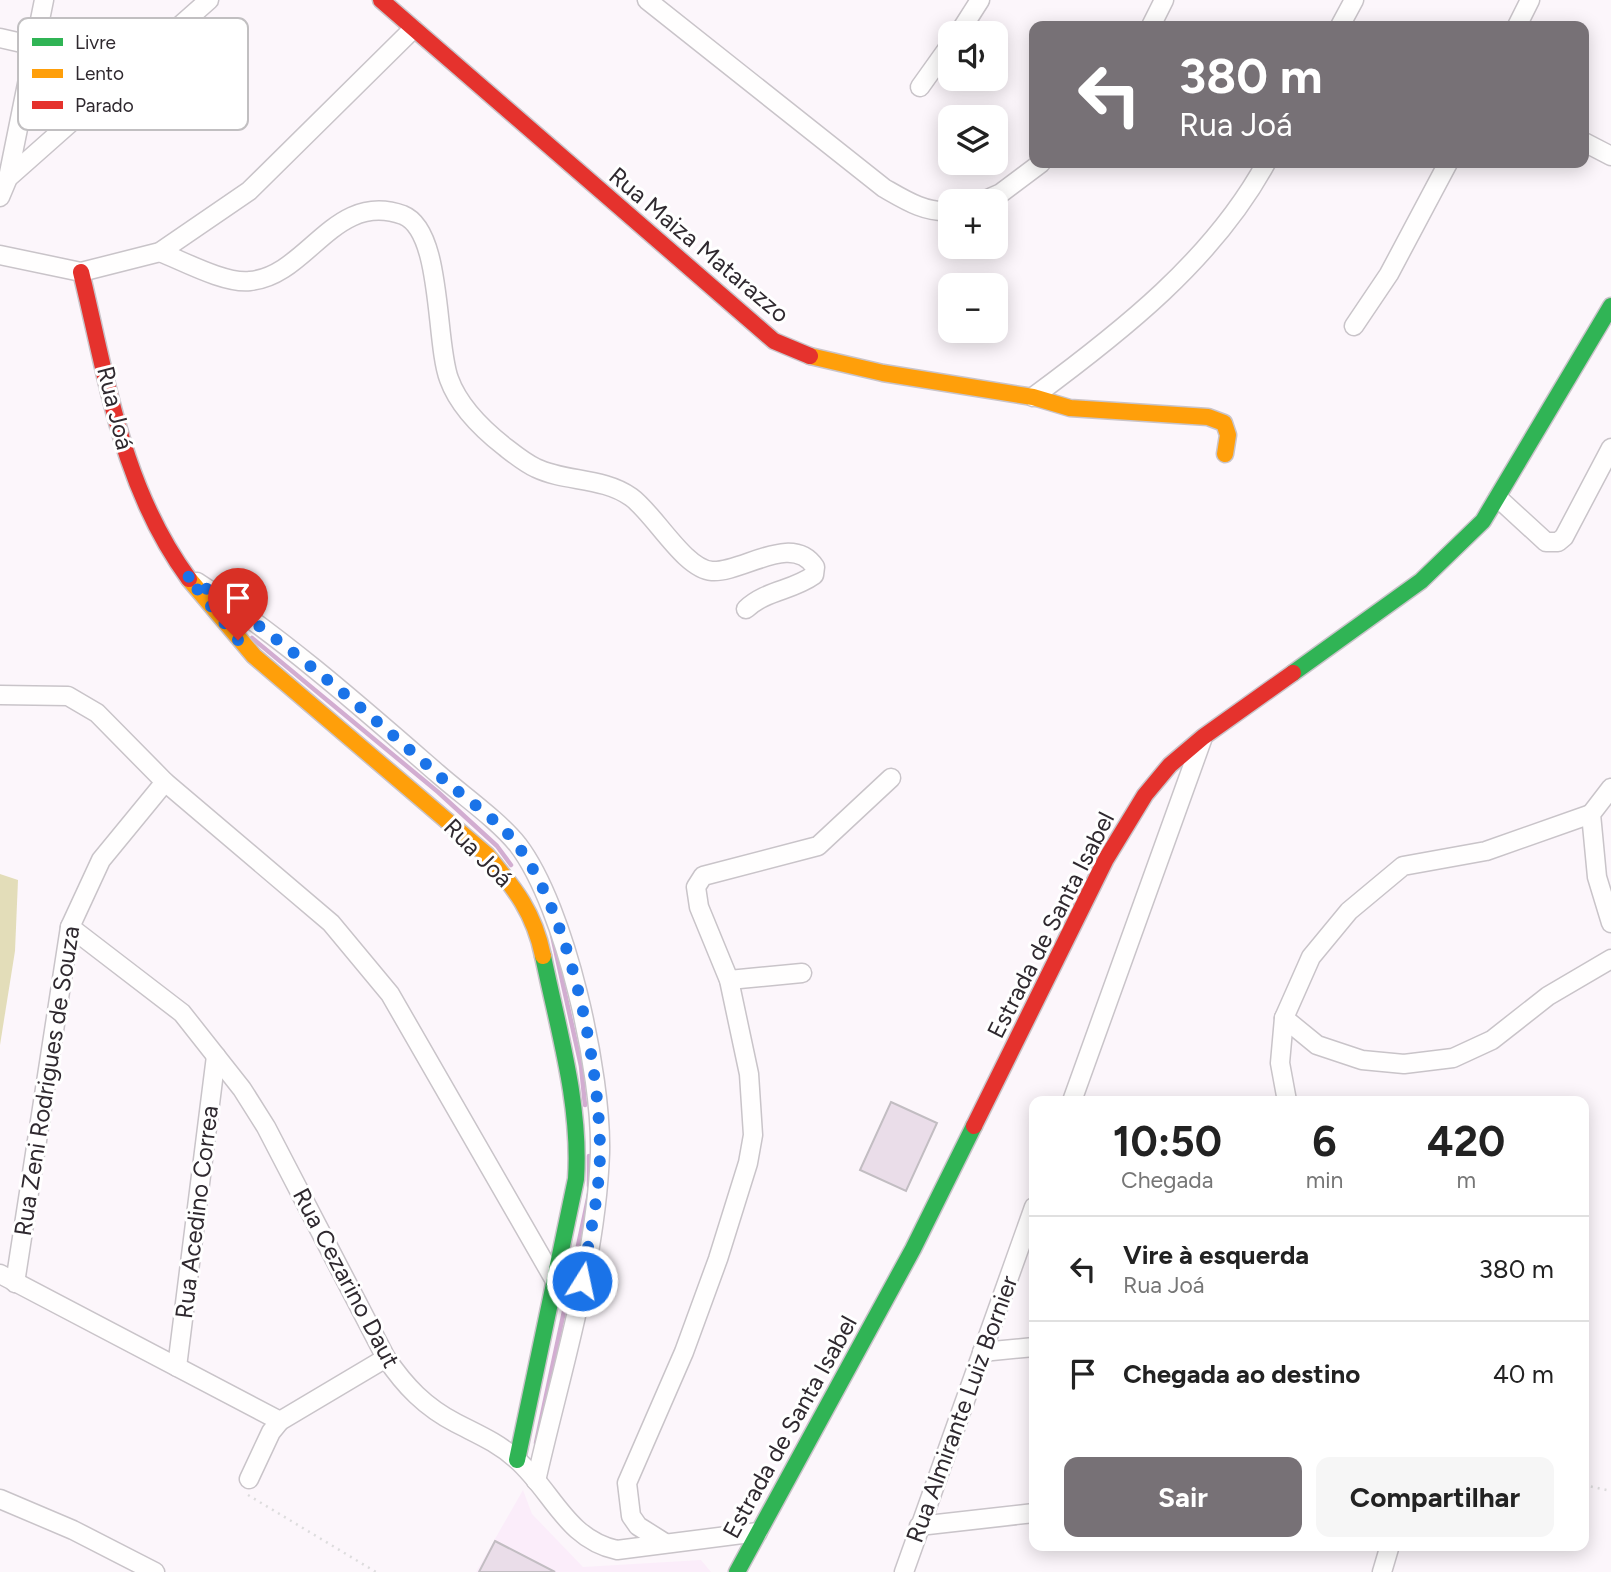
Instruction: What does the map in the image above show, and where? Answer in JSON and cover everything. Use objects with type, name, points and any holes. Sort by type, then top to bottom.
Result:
[{"type":"street","points":[[40,18],[44,0]]},
{"type":"street","points":[[189,18],[209,0]]},
{"type":"street","name":"Rua Maiza Matarazzo","points":[[382,0],[774,341],[806,355],[883,373],[1033,397],[1070,408],[1209,418],[1224,423],[1227,435],[1225,454]]},
{"type":"street","points":[[647,0],[884,188],[914,205],[938,212]]},
{"type":"street","points":[[967,21],[980,0]]},
{"type":"street","points":[[1154,21],[1164,0]]},
{"type":"street","points":[[1343,21],[1354,0]]},
{"type":"street","points":[[1520,21],[1530,0]]},
{"type":"street","points":[[0,255],[81,272],[159,253],[249,191],[413,29]]},
{"type":"street","points":[[0,38],[18,42]]},
{"type":"street","points":[[920,87],[938,62]]},
{"type":"street","points":[[0,197],[8,178],[18,129]]},
{"type":"street","points":[[8,178],[62,130]]},
{"type":"street","points":[[1589,145],[1611,156]]},
{"type":"street","points":[[1005,189],[1034,168]]},
{"type":"street","points":[[1033,397],[1072,368],[1211,244],[1244,203],[1262,168]]},
{"type":"street","points":[[1354,326],[1389,274],[1445,168]]},
{"type":"street","points":[[159,253],[231,279],[250,281],[271,275],[341,222],[361,212],[381,210],[406,216],[422,234],[430,260],[448,378],[469,415],[505,448],[536,468],[612,487],[632,497],[691,560],[708,571],[724,571],[771,555],[796,553],[810,559],[815,567],[814,575],[757,599],[746,609]]},
{"type":"street","name":"Rua Joá","points":[[81,272],[134,478],[150,516],[186,575],[223,625],[254,656],[487,855],[515,888],[537,925],[563,1048],[578,1146],[576,1179],[554,1279],[536,1481]]},
{"type":"street","name":"Estrada de Santa Isabel","points":[[737,1572],[913,1249],[1106,859],[1145,795],[1170,765],[1203,737],[1421,581],[1483,521],[1604,333],[1611,306]]},
{"type":"street","points":[[1498,498],[1546,542],[1558,542],[1611,448]]},
{"type":"street","name":"Rua Joá","points":[[186,575],[232,605],[368,713],[517,843],[551,906],[573,977],[597,1086],[600,1152],[582,1281],[543,1399],[517,1460]]},
{"type":"street","points":[[0,695],[52,694],[80,701],[112,726],[165,782],[331,923],[390,993],[554,1279]]},
{"type":"street","points":[[1074,1096],[1203,737]]},
{"type":"street","points":[[665,1544],[638,1526],[631,1516],[627,1483],[684,1352],[718,1259],[748,1163],[753,1108],[729,980],[699,906],[696,887],[704,876],[818,846],[891,778]]},
{"type":"street","name":"Rua Zeni Rodrigues de Souza","points":[[7,1278],[70,927],[101,860],[165,782]]},
{"type":"street","points":[[1286,1096],[1280,1063],[1284,1018],[1311,957],[1327,934],[1377,886],[1403,866],[1486,851],[1591,814],[1611,788]]},
{"type":"street","points":[[1591,814],[1597,877],[1611,923]]},
{"type":"street","name":"Rua Cezarino Daut","points":[[70,927],[182,1013],[216,1056],[266,1127],[386,1357],[403,1383],[419,1399],[454,1423],[490,1438],[517,1460],[556,1509],[598,1546],[617,1550],[758,1532]]},
{"type":"street","points":[[1284,1018],[1317,1045],[1362,1060],[1404,1064],[1453,1058],[1492,1040],[1548,996],[1611,959]]},
{"type":"street","points":[[729,980],[802,973]]},
{"type":"street","name":"Rua Acedino Correa","points":[[177,1367],[216,1056]]},
{"type":"street","name":"Rua Almirante Luiz Bornier","points":[[904,1572],[1029,1221]]},
{"type":"street","points":[[7,1278],[280,1421]]},
{"type":"street","points":[[982,1352],[1029,1347]]},
{"type":"street","points":[[249,1479],[271,1432],[280,1421],[386,1357]]},
{"type":"street","points":[[0,1499],[74,1530],[155,1572]]},
{"type":"street","points":[[919,1526],[1029,1514]]},
{"type":"street","points":[[1382,1572],[1388,1551]]},
{"type":"path","points":[[249,1479],[246,1486],[251,1498],[376,1572]]},
{"type":"path","points":[[1589,1486],[1611,1491]]},
{"type":"shaded area","points":[[0,874],[18,880],[15,951],[0,1045]]},
{"type":"shaded area","points":[[523,1490],[532,1514],[583,1567],[701,1560],[711,1572],[476,1572]]},
{"type":"building","points":[[891,1102],[937,1123],[906,1191],[860,1170]]},
{"type":"building","points":[[495,1541],[555,1572],[479,1572]]},
{"type":"waterway","points":[[252,638],[438,792],[497,846],[511,865]]},
{"type":"waterway","points":[[552,935],[581,1066],[585,1105]]},
{"type":"waterway","points":[[589,1156],[589,1186]]},
{"type":"waterway","points":[[536,1443],[589,1194]]},
{"type":"traffic: fast","points":[[1293,673],[1421,581],[1483,521],[1611,306]]},
{"type":"traffic: fast","points":[[517,1460],[576,1179],[577,1151],[572,1095],[543,956]]},
{"type":"traffic: fast","points":[[737,1572],[913,1249],[974,1126]]},
{"type":"traffic: slow","points":[[810,356],[883,373],[1033,397],[1070,408],[1208,417],[1224,423],[1228,435],[1225,454]]},
{"type":"traffic: slow","points":[[189,579],[254,656],[487,855],[529,914],[543,956]]},
{"type":"traffic: jam","points":[[381,0],[774,341],[810,356]]},
{"type":"traffic: jam","points":[[81,272],[109,392],[132,470],[166,544],[189,579]]},
{"type":"traffic: jam","points":[[974,1126],[1106,859],[1145,795],[1170,765],[1203,737],[1293,673]]},
{"type":"route","points":[[238,640],[223,625],[186,575],[232,605],[368,713],[517,843],[536,873],[551,906],[573,977],[597,1086],[600,1152],[597,1192],[582,1281]]}]
